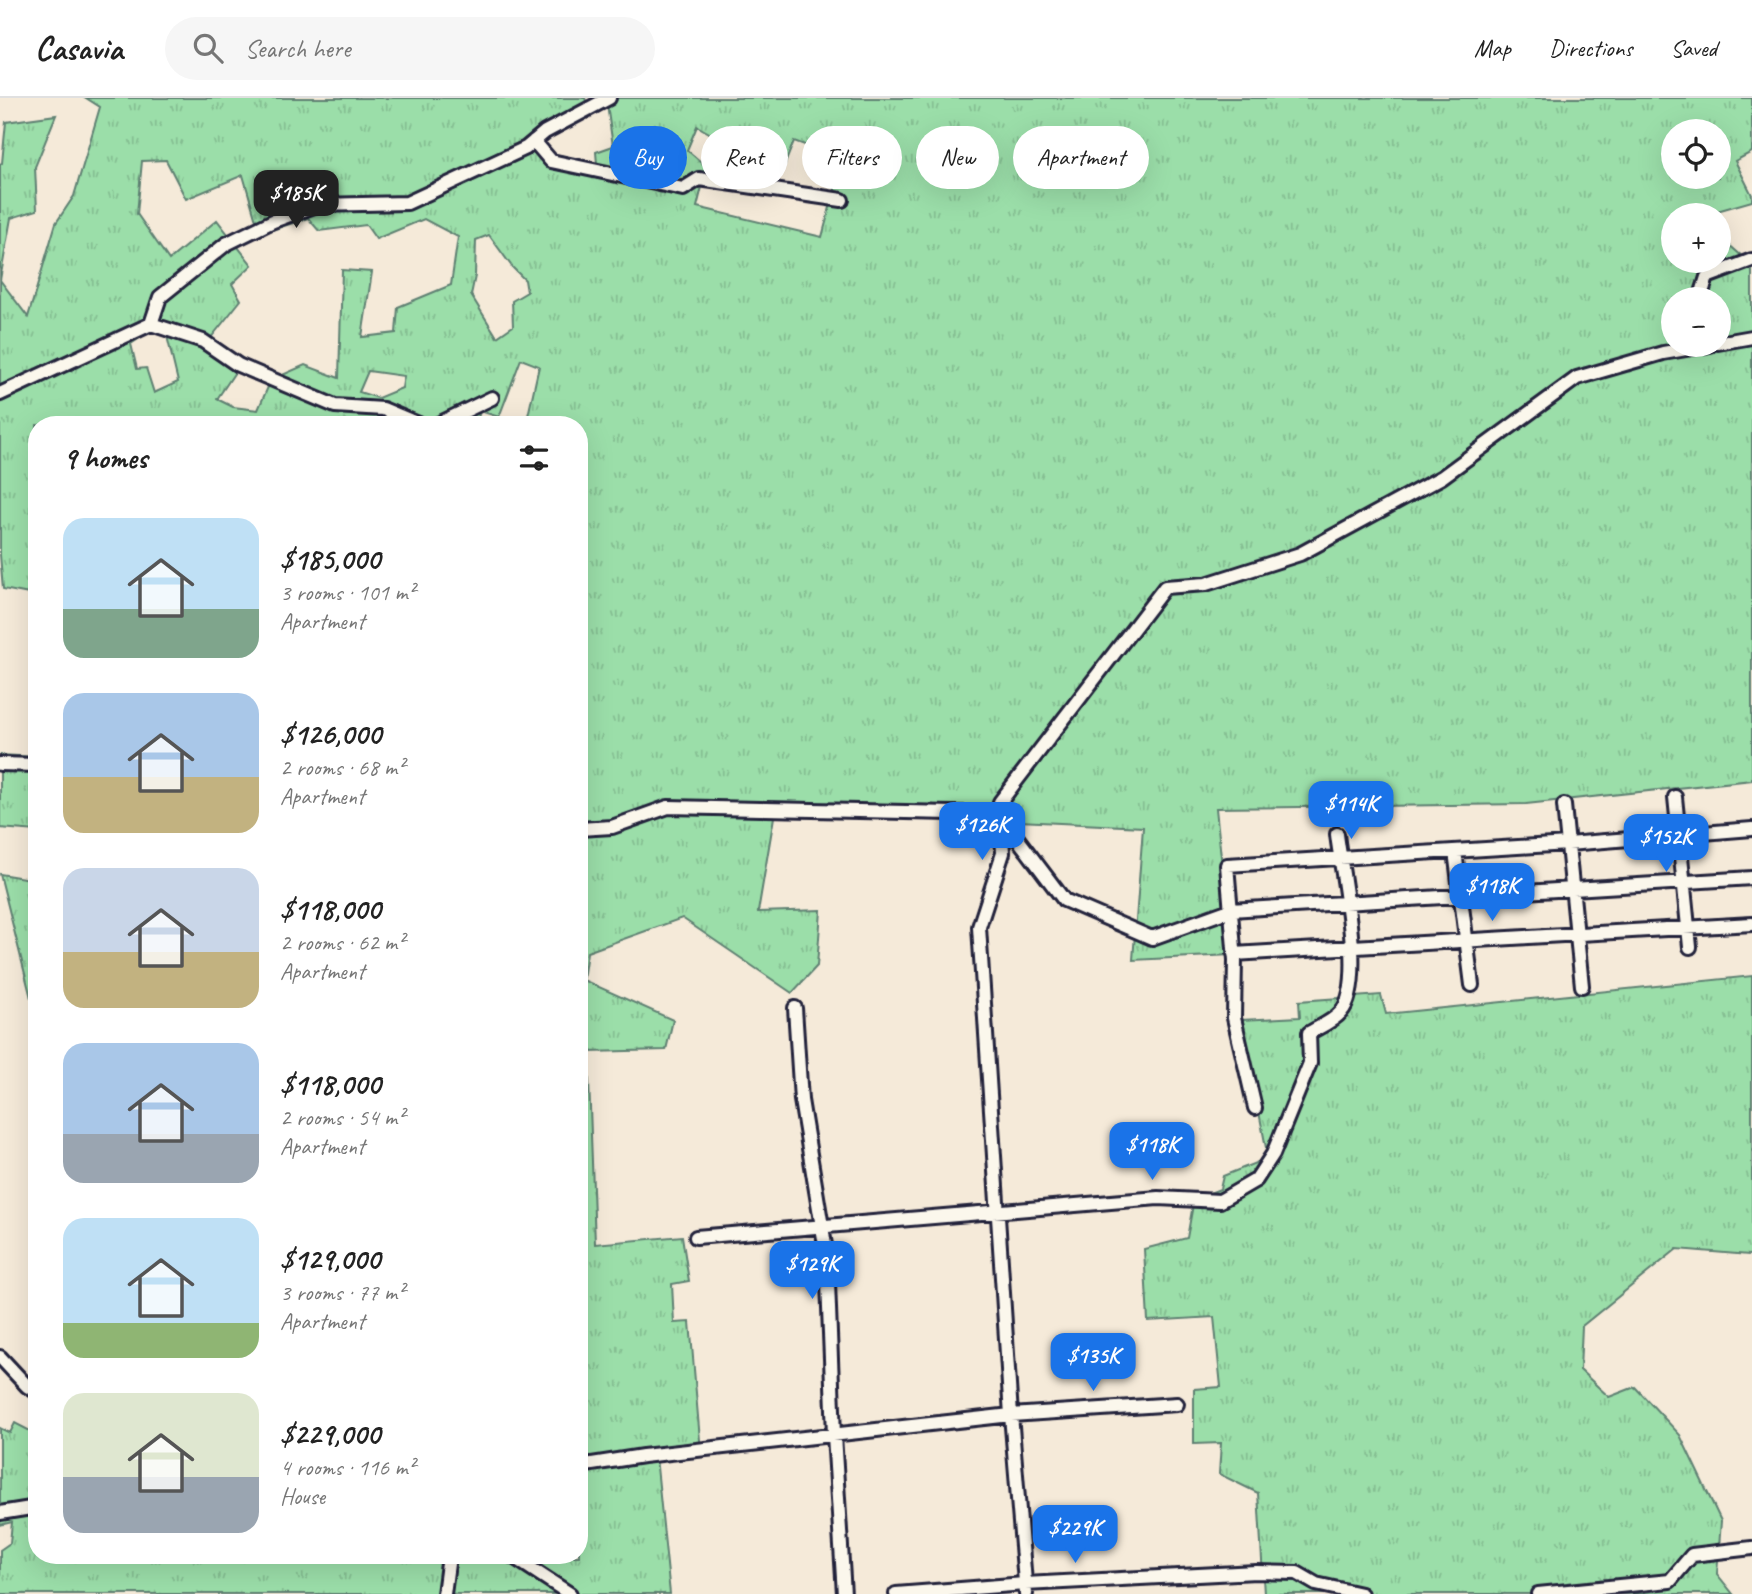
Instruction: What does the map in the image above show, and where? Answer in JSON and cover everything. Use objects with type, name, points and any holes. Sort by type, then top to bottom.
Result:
[{"type":"street","points":[[151,324],[160,297],[226,244],[273,221],[317,205],[407,203],[526,148],[545,132],[609,98]]},
{"type":"street","points":[[534,141],[551,161],[683,189],[699,178],[842,200]]},
{"type":"street","points":[[1704,287],[1707,277],[1752,260]]},
{"type":"street","points":[[0,394],[151,324],[203,341],[238,365],[335,406],[383,409],[400,416]]},
{"type":"street","points":[[1731,341],[1752,337]]},
{"type":"street","points":[[1026,1589],[1011,1415],[979,927],[1003,853],[1000,802],[1165,587],[1206,584],[1300,554],[1442,477],[1577,378],[1661,354]]},
{"type":"street","points":[[455,416],[492,398]]},
{"type":"street","points":[[0,764],[28,765]]},
{"type":"street","points":[[1675,797],[1690,947]]},
{"type":"street","points":[[1564,805],[1582,986]]},
{"type":"street","points":[[588,828],[612,827],[668,807],[999,814]]},
{"type":"street","points":[[999,814],[1064,900],[1152,938],[1230,910],[1752,878]]},
{"type":"street","points":[[1255,1108],[1234,1018],[1234,954],[1227,865],[1568,844],[1752,829]]},
{"type":"street","points":[[696,1237],[1158,1198],[1220,1201],[1256,1180],[1273,1154],[1310,1063],[1309,1033],[1342,1012],[1353,982],[1349,903],[1337,834]]},
{"type":"street","points":[[1455,851],[1472,985]]},
{"type":"street","points":[[1234,954],[1752,924]]},
{"type":"street","points":[[795,1008],[801,1100],[827,1257],[844,1594]]},
{"type":"street","points":[[0,1357],[28,1387]]},
{"type":"street","points":[[588,1465],[643,1456],[1011,1415],[1177,1404]]},
{"type":"street","points":[[0,1513],[28,1508]]},
{"type":"street","points":[[1538,1594],[1670,1581],[1692,1555],[1752,1548]]},
{"type":"street","points":[[444,1594],[448,1564]]},
{"type":"street","points":[[524,1564],[570,1594]]},
{"type":"street","points":[[896,1594],[1026,1589],[1242,1573],[1297,1573],[1317,1584],[1362,1594]]},
{"type":"green space","points":[[86,98],[585,98],[589,111],[542,136],[547,152],[597,164],[596,152],[609,147],[609,189],[687,189],[687,150],[687,126],[610,126],[606,98],[1752,98],[1752,152],[1735,161],[1752,195],[1752,201],[1731,207],[1731,203],[1661,203],[1661,273],[1731,273],[1731,247],[1752,265],[1752,780],[1526,804],[1216,808],[1231,955],[1133,960],[1143,827],[829,812],[774,817],[758,912],[821,910],[817,966],[792,993],[682,918],[588,952],[588,416],[528,416],[539,366],[521,359],[499,416],[480,411],[479,416],[28,416],[28,594],[3,589],[0,555],[0,280],[28,317],[56,223],[74,196],[100,107]],"holes":[[[697,126],[701,128],[701,126],[788,126],[788,156],[794,141],[802,144],[802,126],[902,126],[902,189],[835,189],[822,237],[697,207],[702,189],[701,162],[687,150]],[[166,160],[186,199],[243,175],[260,234],[308,218],[319,231],[366,225],[376,239],[424,219],[458,237],[451,285],[398,307],[396,333],[362,337],[372,272],[342,270],[339,378],[305,365],[271,380],[258,410],[233,407],[217,399],[235,372],[202,349],[241,300],[232,284],[252,265],[217,220],[169,260],[137,214],[142,161]],[[489,235],[525,280],[527,292],[512,301],[513,326],[497,337],[471,295],[475,276],[476,240]],[[152,330],[167,336],[178,382],[154,393],[146,368],[137,369],[131,344]],[[368,371],[404,376],[402,388],[378,398],[359,392]]]},
{"type":"green space","points":[[56,115],[35,167],[37,210],[11,218],[0,280],[0,164],[6,122]]},
{"type":"green space","points":[[0,755],[28,757],[28,830],[0,828]]},
{"type":"green space","points":[[0,874],[28,879],[28,986]]},
{"type":"green space","points":[[1752,976],[1752,1254],[1677,1249],[1582,1326],[1580,1370],[1609,1397],[1635,1387],[1680,1435],[1721,1521],[1717,1574],[1733,1594],[1264,1594],[1258,1493],[1219,1474],[1221,1443],[1194,1444],[1194,1389],[1221,1387],[1214,1317],[1148,1321],[1144,1249],[1187,1238],[1194,1199],[1220,1189],[1223,1176],[1268,1158],[1241,1020],[1300,1017],[1299,1001],[1381,995],[1386,1014]]},
{"type":"green space","points":[[588,982],[673,1020],[666,1050],[588,1052]]},
{"type":"green space","points":[[588,1052],[595,1244],[682,1236],[689,1281],[672,1284],[674,1323],[690,1322],[701,1452],[656,1457],[670,1594],[0,1594],[0,1550],[10,1543],[12,1522],[0,1525],[0,1428],[10,1433],[15,1423],[28,1430],[28,1564],[588,1564]]}]
